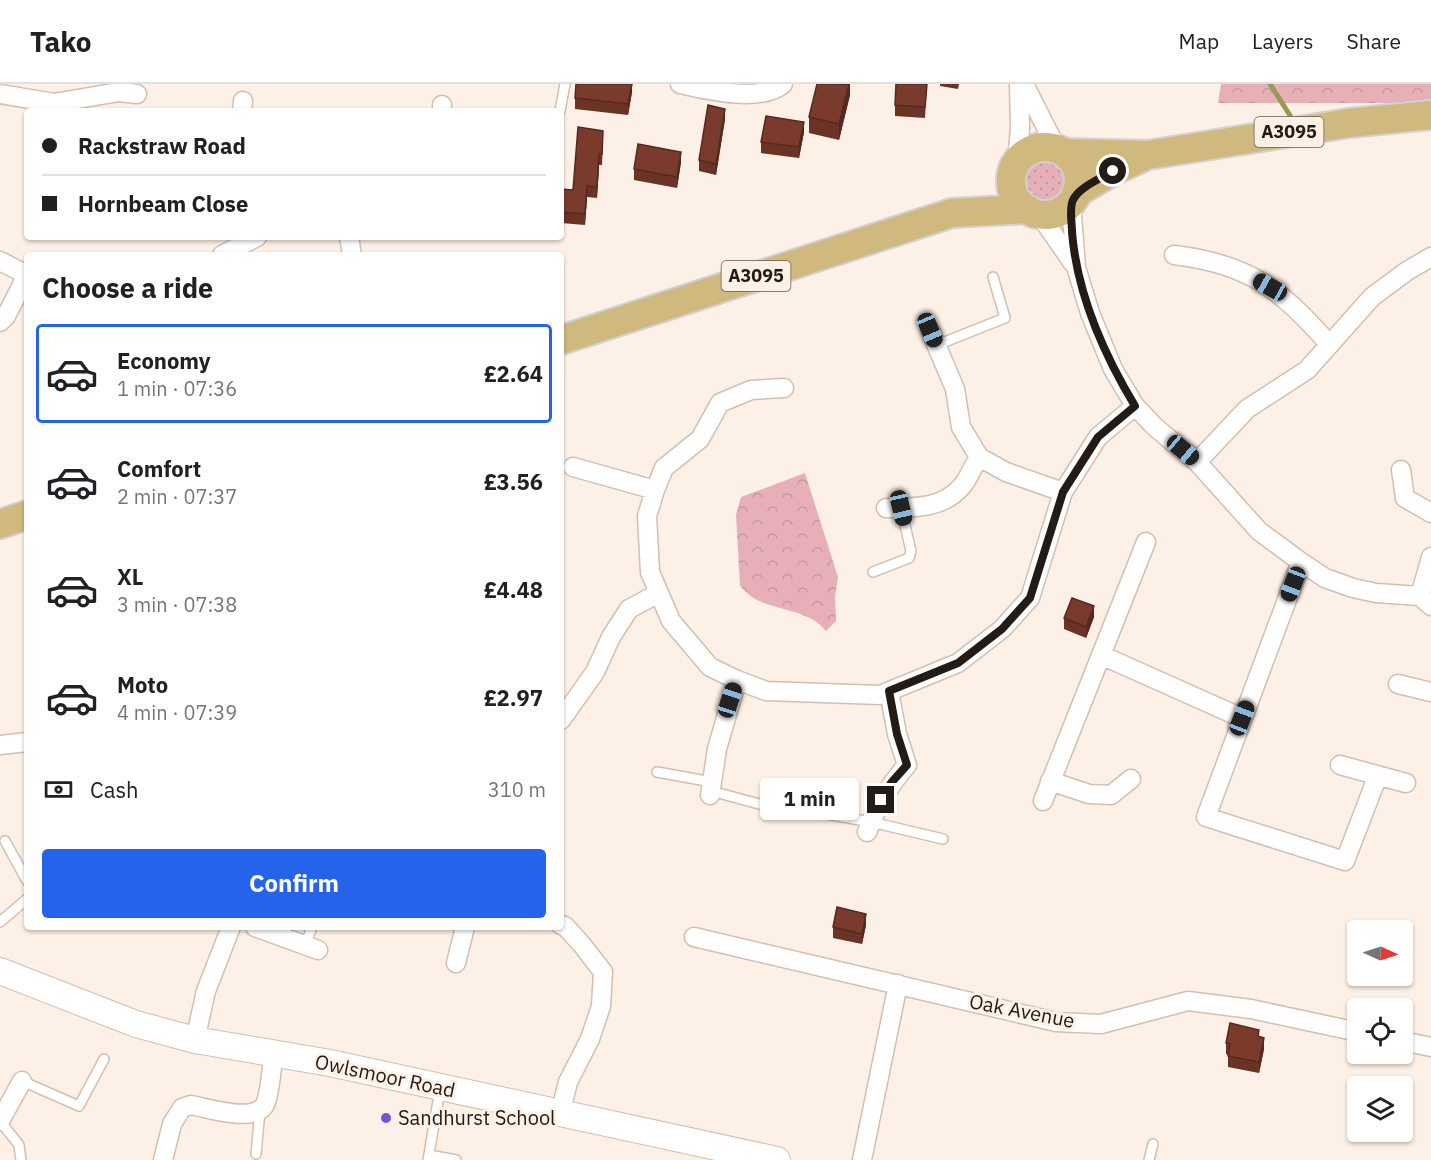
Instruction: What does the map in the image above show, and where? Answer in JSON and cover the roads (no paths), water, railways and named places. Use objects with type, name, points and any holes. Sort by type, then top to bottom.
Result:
[{"type":"main road","name":"A3095","points":[[1061,151],[1148,155],[1329,126],[1431,115]]},
{"type":"main road","points":[[1046,147],[1061,151],[1077,168],[1079,181],[1074,198],[1057,212],[1033,212],[1014,196],[1011,183],[1014,166],[1024,153],[1035,148],[1046,147]]},
{"type":"main road","name":"A3095","points":[[1074,198],[1113,171],[1148,155]]},
{"type":"main road","name":"A3095","points":[[952,213],[1014,166]]},
{"type":"main road","name":"A3095","points":[[564,339],[952,213],[1033,212]]},
{"type":"main road","points":[[0,524],[24,516]]},
{"type":"street","points":[[680,84],[704,90],[747,94],[776,90],[783,84]]},
{"type":"street","points":[[1014,166],[1020,128],[1019,84]]},
{"type":"street","points":[[1024,84],[1061,151]]},
{"type":"street","points":[[0,94],[54,103],[119,92],[137,94]]},
{"type":"street","points":[[1074,198],[1076,267],[1090,313],[1113,369],[1135,406],[1155,427],[1197,462],[1259,531],[1325,578],[1353,588],[1426,601],[1431,557]]},
{"type":"street","points":[[1033,212],[1076,267]]},
{"type":"street","points":[[227,252],[248,240]]},
{"type":"street","points":[[1174,255],[1204,258],[1240,270],[1270,287],[1297,308],[1329,344]]},
{"type":"street","points":[[1197,462],[1247,409],[1307,370],[1372,297],[1407,271],[1431,257]]},
{"type":"street","points":[[0,261],[24,273]]},
{"type":"street","points":[[0,322],[6,316],[24,281]]},
{"type":"street","points":[[933,338],[955,389],[961,427],[979,457],[1006,472],[1063,492]]},
{"type":"street","points":[[784,388],[751,390],[720,404],[700,439],[664,468],[647,516],[650,572],[670,621],[710,667],[766,691],[880,695],[958,663],[1002,629],[1030,598],[1063,492],[1098,437],[1135,406]]},
{"type":"street","points":[[894,508],[921,508],[944,501],[962,487],[979,457]]},
{"type":"street","points":[[573,467],[655,490]]},
{"type":"street","points":[[1401,470],[1405,498],[1431,513]]},
{"type":"street","points":[[1042,801],[1146,542]]},
{"type":"street","points":[[1301,562],[1206,817],[1345,861],[1378,775]]},
{"type":"street","points":[[564,716],[595,672],[610,637],[629,609],[659,593]]},
{"type":"street","points":[[1101,655],[1242,718]]},
{"type":"street","points":[[711,789],[724,721],[737,680]]},
{"type":"street","points":[[1398,684],[1431,692]]},
{"type":"street","points":[[869,827],[891,783],[907,765],[897,734],[889,691]]},
{"type":"street","points":[[0,745],[24,742]]},
{"type":"street","points":[[1340,765],[1406,783]]},
{"type":"street","points":[[1050,781],[1089,794],[1112,795],[1131,779]]},
{"type":"street","points":[[560,1114],[568,1082],[590,1039],[601,1006],[603,972],[584,946],[564,926]]},
{"type":"street","points":[[195,1040],[206,991],[230,930]]},
{"type":"street","points":[[263,930],[312,948]]},
{"type":"street","points":[[456,963],[464,930]]},
{"type":"street","name":"Oak Avenue","points":[[694,937],[1056,1022],[1101,1024],[1188,1000],[1251,1009],[1347,1030]]},
{"type":"street","name":"Owlsmoor Road","points":[[0,971],[136,1024],[195,1040],[330,1063],[747,1157],[777,1160]]},
{"type":"street","points":[[862,1160],[898,984]]},
{"type":"street","points":[[1413,1043],[1431,1047]]},
{"type":"street","points":[[163,1160],[172,1124],[182,1108],[190,1105],[244,1115],[260,1110],[266,1104],[274,1054]]},
{"type":"street","points":[[0,1121],[22,1082]]},
{"type":"lane","points":[[561,108],[565,84]]},
{"type":"lane","points":[[933,338],[1005,318],[993,277]]},
{"type":"lane","points":[[873,572],[909,558],[911,551],[894,508]]},
{"type":"lane","points":[[657,772],[785,812]]},
{"type":"lane","points":[[803,810],[869,827],[944,839]]},
{"type":"lane","points":[[5,841],[24,876]]},
{"type":"lane","points":[[0,922],[24,902]]},
{"type":"lane","points":[[312,930],[312,948]]},
{"type":"lane","points":[[22,1082],[79,1106],[105,1059]]},
{"type":"lane","points":[[441,1087],[428,1157],[456,1160]]},
{"type":"lane","points":[[256,1154],[260,1110]]},
{"type":"lane","points":[[0,1121],[19,1145],[21,1160]]},
{"type":"lane","points":[[1149,1160],[1153,1144]]},
{"type":"waterway","points":[[1270,84],[1291,117]]},
{"type":"place","name":"Sandhurst School","points":[[386,1118]]}]
